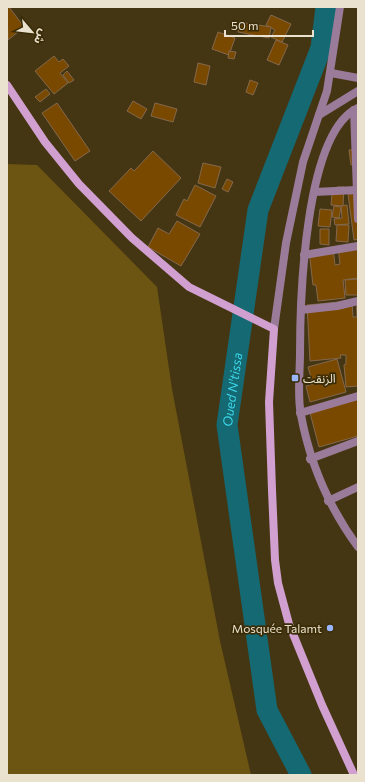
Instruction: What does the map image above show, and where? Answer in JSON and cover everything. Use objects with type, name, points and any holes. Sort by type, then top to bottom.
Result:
[{"type":"main road","points":[[7,85],[44,142],[79,184],[132,238],[189,287],[249,318],[274,329],[269,402],[275,560],[278,582],[292,630],[322,704],[354,775]]},
{"type":"street","points":[[274,329],[286,243],[303,162],[331,73],[340,7]]},
{"type":"street","points":[[331,73],[358,78]]},
{"type":"street","points":[[319,115],[358,92]]},
{"type":"street","points":[[356,109],[356,190],[358,219]]},
{"type":"street","points":[[356,109],[344,120],[329,142],[321,163],[314,192],[304,255],[301,310],[300,413],[310,459],[328,501],[357,545]]},
{"type":"street","points":[[314,192],[356,190]]},
{"type":"street","points":[[304,255],[358,246]]},
{"type":"street","points":[[301,310],[337,306],[358,301]]},
{"type":"street","points":[[300,413],[358,396]]},
{"type":"street","points":[[310,459],[358,441]]},
{"type":"street","points":[[328,501],[358,487]]},
{"type":"shaded area","points":[[7,164],[37,165],[157,287],[172,389],[220,641],[251,775],[7,775]]},
{"type":"building","points":[[7,7],[9,7],[24,27],[8,40]]},
{"type":"building","points":[[271,15],[291,24],[282,42],[271,37],[275,30],[266,25]]},
{"type":"building","points":[[239,22],[271,27],[269,38],[238,32]]},
{"type":"building","points":[[218,32],[235,38],[229,55],[212,49]]},
{"type":"building","points":[[276,40],[288,45],[279,65],[267,60]]},
{"type":"building","points":[[229,51],[236,52],[234,59],[228,58]]},
{"type":"building","points":[[54,56],[59,62],[63,59],[69,66],[60,73],[68,83],[54,94],[35,71]]},
{"type":"building","points":[[198,63],[210,66],[206,85],[194,82]]},
{"type":"building","points":[[67,71],[74,80],[69,83],[63,75]]},
{"type":"building","points":[[250,80],[258,83],[253,95],[246,92]]},
{"type":"building","points":[[46,89],[50,94],[40,102],[35,97]]},
{"type":"building","points":[[133,101],[147,109],[141,119],[127,111]]},
{"type":"building","points":[[57,103],[90,151],[75,161],[42,113]]},
{"type":"building","points":[[155,103],[177,109],[173,122],[151,116]]},
{"type":"building","points":[[358,149],[358,164],[351,165],[349,150]]},
{"type":"building","points":[[153,151],[181,178],[141,221],[109,191],[131,168],[134,171]]},
{"type":"building","points":[[203,163],[221,167],[215,188],[198,183]]},
{"type":"building","points":[[227,179],[233,182],[228,192],[222,189]]},
{"type":"building","points":[[195,185],[216,196],[200,227],[176,215],[184,199],[187,201]]},
{"type":"building","points":[[358,186],[358,239],[354,240],[348,194],[352,194]]},
{"type":"building","points":[[337,187],[344,187],[343,206],[331,205],[332,194],[336,194]]},
{"type":"building","points":[[347,205],[349,224],[335,225],[334,219],[342,218],[341,206]]},
{"type":"building","points":[[334,206],[341,207],[339,218],[332,217]]},
{"type":"building","points":[[320,209],[332,210],[330,227],[318,226]]},
{"type":"building","points":[[177,221],[200,234],[181,266],[148,247],[158,228],[169,234]]},
{"type":"building","points":[[337,225],[349,225],[348,242],[336,241]]},
{"type":"building","points":[[320,229],[329,229],[329,245],[320,244]]},
{"type":"building","points":[[358,243],[358,278],[343,280],[345,298],[318,301],[316,285],[313,285],[309,251],[333,248],[335,265],[340,264],[338,247]]},
{"type":"building","points":[[358,279],[358,295],[346,295],[345,280]]},
{"type":"building","points":[[356,300],[358,300],[358,386],[346,387],[344,365],[346,364],[346,355],[340,355],[341,358],[310,361],[307,305],[352,301],[353,317],[357,317]]},
{"type":"building","points":[[337,359],[346,392],[310,402],[306,386],[313,384],[308,367]]},
{"type":"building","points":[[358,395],[358,436],[319,447],[309,409]]},
{"type":"waterway","name":"Oued N'tissa","points":[[301,775],[267,710],[227,425],[258,210],[321,48],[326,7]]},
{"type":"place","name":"الزنقت","points":[[295,378]]},
{"type":"place","name":"Mosquée Talamt","points":[[330,628]]}]
